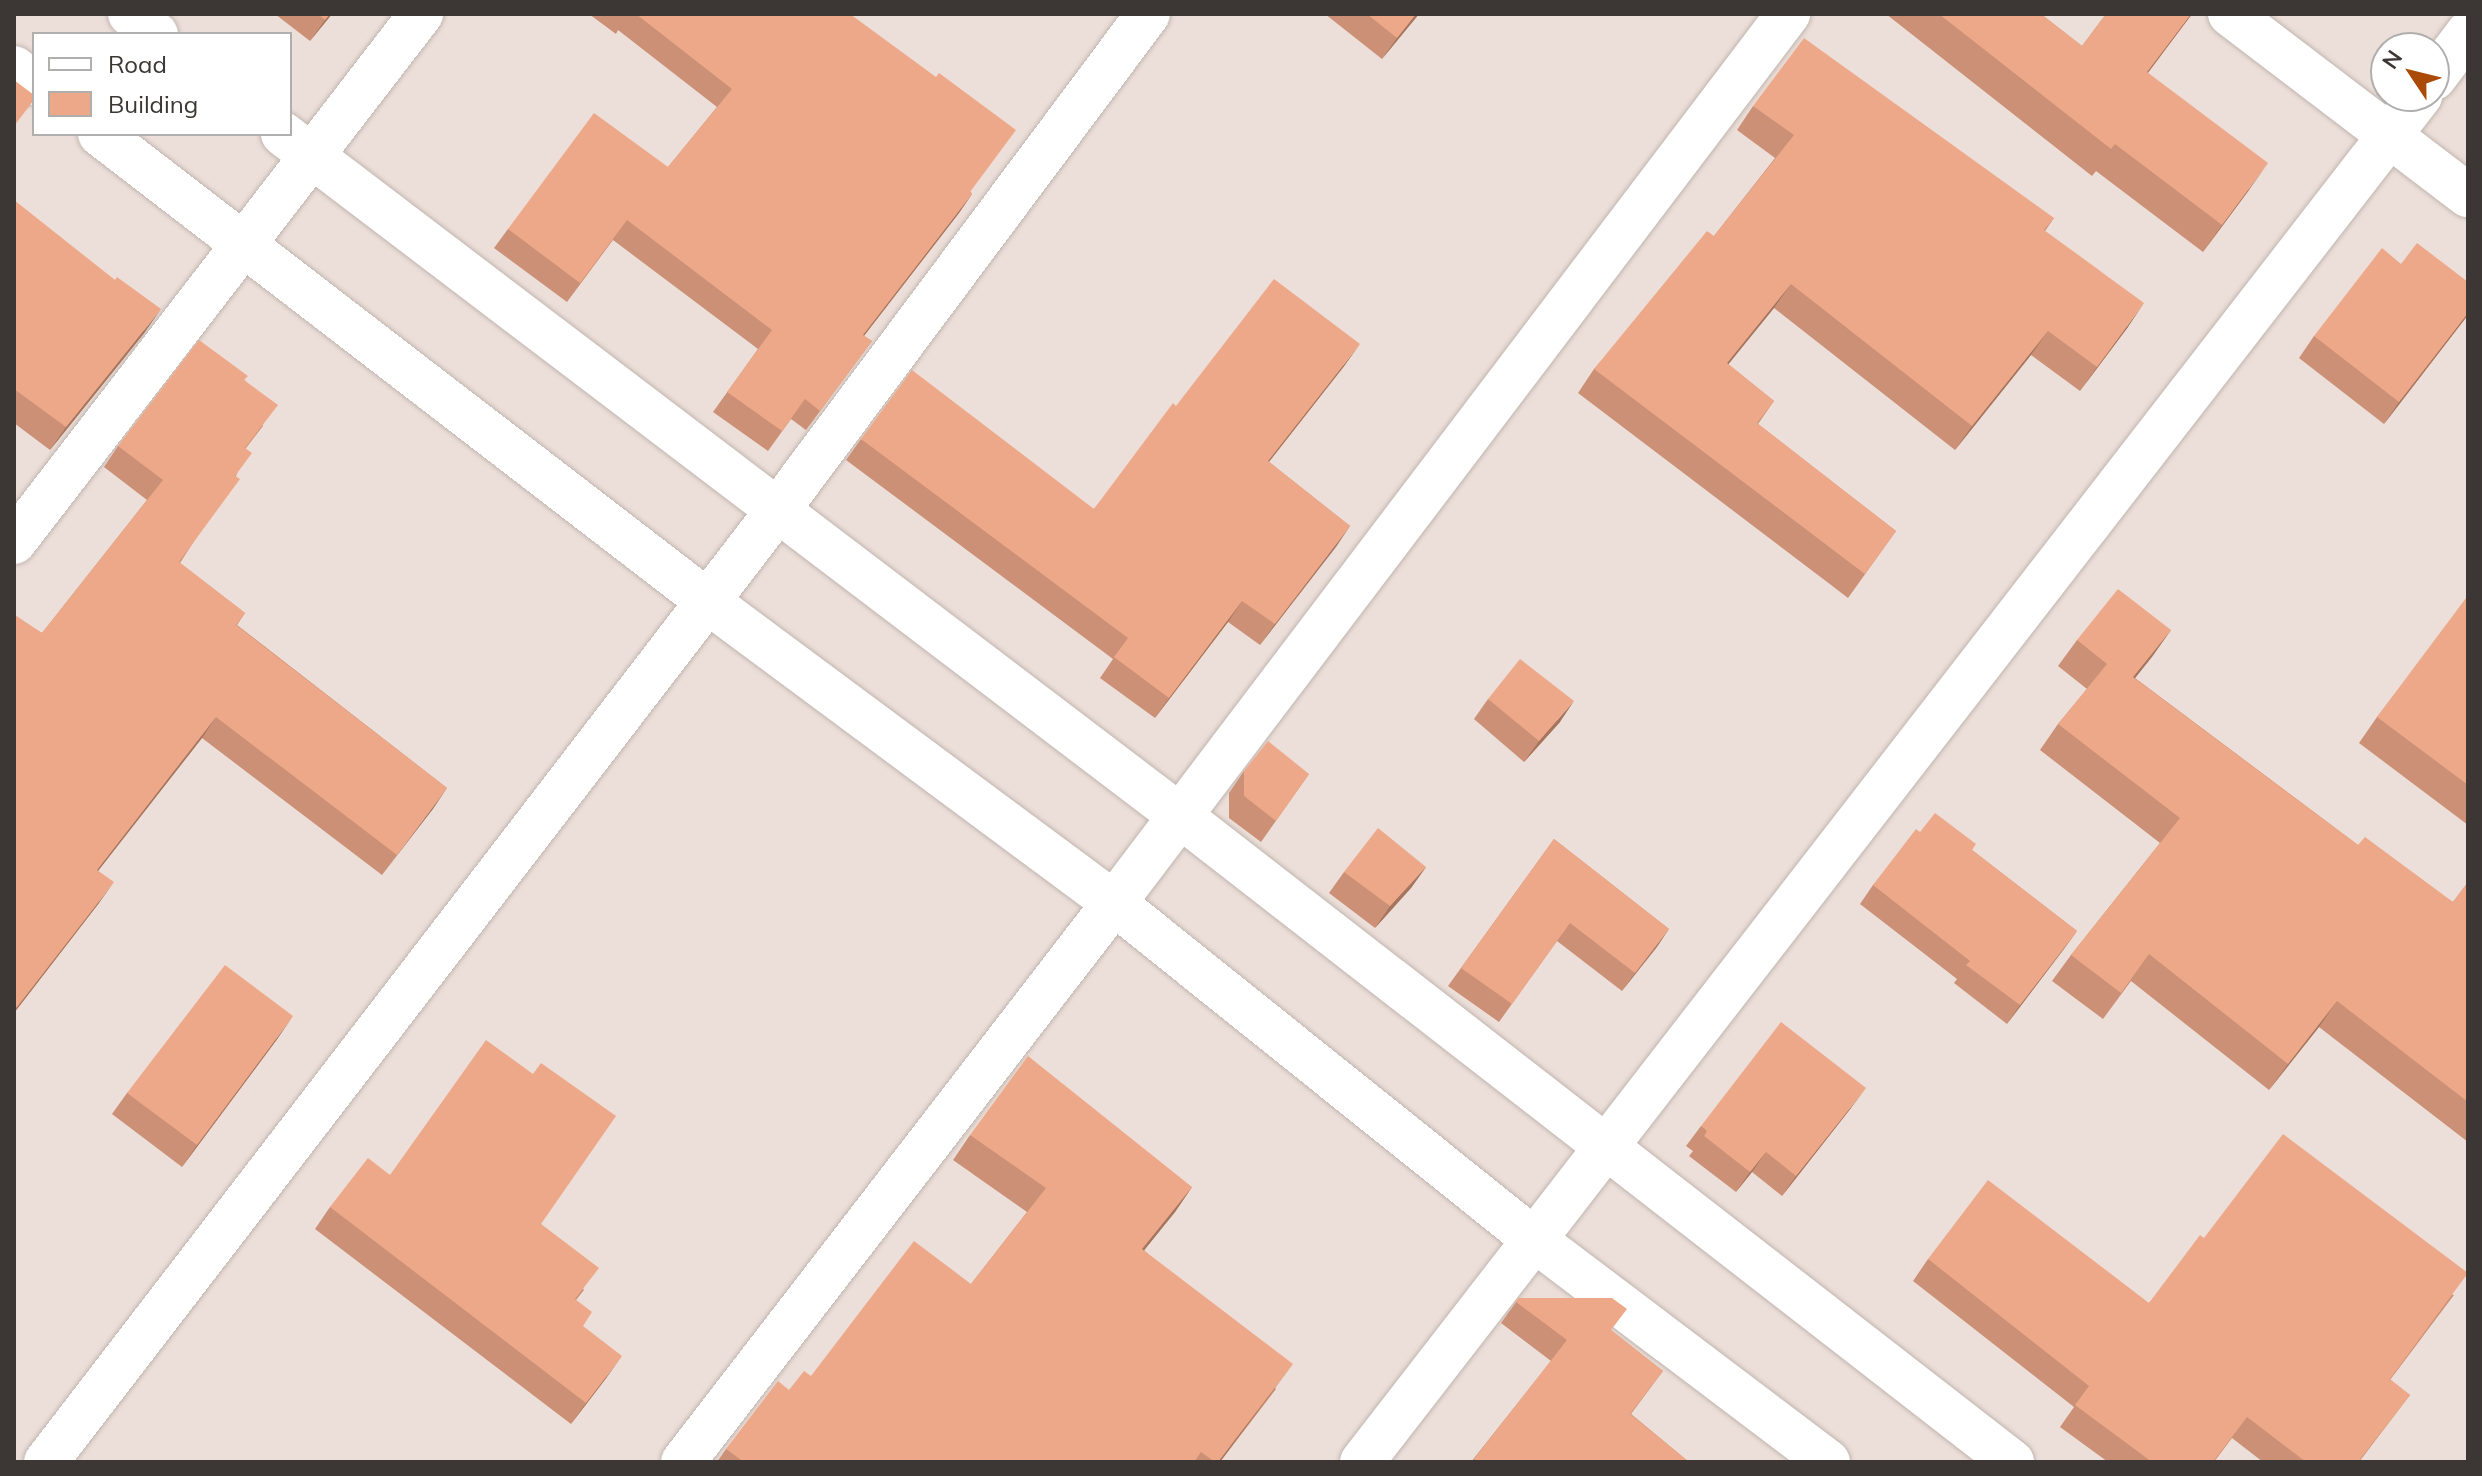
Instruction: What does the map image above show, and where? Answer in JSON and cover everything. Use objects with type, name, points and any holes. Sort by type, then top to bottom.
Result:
[{"type":"street","points":[[130,14],[153,32]]},
{"type":"street","points":[[14,542],[244,244],[297,145],[421,14]]},
{"type":"street","points":[[46,1462],[777,511],[1148,14]]},
{"type":"street","points":[[683,1462],[1114,903],[1788,14]]},
{"type":"street","points":[[2230,14],[2468,195]]},
{"type":"street","points":[[2450,57],[2468,33]]},
{"type":"street","points":[[14,68],[32,82]]},
{"type":"street","points":[[1362,1462],[1532,1238],[2408,112]]},
{"type":"street","points":[[103,136],[707,601],[1114,903],[1532,1238],[1828,1462]]},
{"type":"street","points":[[297,145],[1179,815],[2012,1462]]},
{"type":"building","points":[[636,14],[850,14],[936,77],[939,73],[1016,130],[970,192],[972,194],[863,335],[872,341],[820,411],[805,399],[782,431],[727,392],[772,330],[627,220],[580,283],[508,229],[594,113],[668,167],[732,89]]},
{"type":"building","points":[[1367,14],[1416,14],[1397,38]]},
{"type":"building","points":[[1939,14],[2041,14],[2082,46],[2106,14],[2191,14],[2147,72],[2268,163],[2222,225],[2115,144],[2111,149]]},
{"type":"building","points":[[1804,38],[2054,218],[2044,230],[2144,303],[2097,367],[2048,331],[1972,426],[1791,284],[1727,363],[1774,401],[1757,423],[1896,531],[1865,574],[1594,369],[1707,231],[1714,236],[1794,135],[1753,106]]},
{"type":"building","points":[[14,80],[32,94],[32,103],[14,126]]},
{"type":"building","points":[[14,200],[115,280],[117,277],[161,309],[66,427],[14,389]]},
{"type":"building","points":[[2417,243],[2468,282],[2468,313],[2399,402],[2314,336],[2382,248],[2401,264]]},
{"type":"building","points":[[1274,279],[1360,344],[1268,461],[1350,526],[1275,624],[1242,601],[1169,698],[1114,657],[1128,638],[861,439],[912,370],[1094,509],[1173,403],[1176,406]]},
{"type":"building","points":[[199,340],[248,376],[244,380],[278,405],[245,448],[252,453],[235,476],[240,479],[179,562],[245,613],[236,625],[447,788],[397,855],[216,717],[97,870],[114,882],[17,1007],[14,1005],[14,617],[42,633],[163,480],[118,446]]},
{"type":"building","points":[[2118,589],[2171,630],[2133,677],[2358,845],[2365,837],[2453,902],[2468,882],[2468,1102],[2337,1001],[2288,1064],[2149,954],[2121,993],[2071,955],[2180,818],[2058,724],[2107,664],[2077,640]]},
{"type":"building","points":[[2466,598],[2468,600],[2468,785],[2377,717]]},
{"type":"building","points":[[1520,659],[1574,701],[1539,741],[1488,699]]},
{"type":"building","points":[[1268,741],[1309,774],[1276,821],[1244,796],[1244,771]]},
{"type":"building","points":[[1935,813],[1976,844],[1972,850],[2077,931],[2020,1005],[1966,965],[1970,961],[1873,885],[1916,829],[1920,832]]},
{"type":"building","points":[[1378,828],[1426,867],[1390,906],[1344,872]]},
{"type":"building","points":[[1554,839],[1669,929],[1635,973],[1570,923],[1512,1004],[1461,968]]},
{"type":"building","points":[[225,965],[293,1016],[197,1145],[127,1093]]},
{"type":"building","points":[[1781,1022],[1866,1088],[1796,1176],[1766,1152],[1750,1172],[1704,1136],[1707,1131],[1701,1126]]},
{"type":"building","points":[[486,1040],[533,1074],[541,1063],[616,1116],[541,1224],[599,1268],[575,1299],[592,1312],[583,1326],[622,1356],[586,1403],[330,1207],[368,1158],[390,1175]]},
{"type":"building","points":[[1028,1056],[1192,1187],[1142,1249],[1293,1364],[1218,1462],[1201,1452],[1194,1462],[744,1462],[726,1449],[778,1381],[789,1390],[804,1371],[811,1376],[914,1241],[971,1284],[1046,1188],[970,1135]]},
{"type":"building","points":[[2283,1134],[2468,1273],[2390,1379],[2410,1395],[2358,1462],[2306,1462],[2247,1417],[2213,1462],[2152,1462],[2075,1405],[2089,1386],[1928,1259],[1988,1180],[2149,1303],[2200,1235],[2204,1238]]},
{"type":"building","points":[[1519,1298],[1612,1298],[1627,1309],[1611,1330],[1663,1371],[1630,1414],[1689,1462],[1478,1462],[1474,1459],[1567,1340],[1516,1302]]}]
